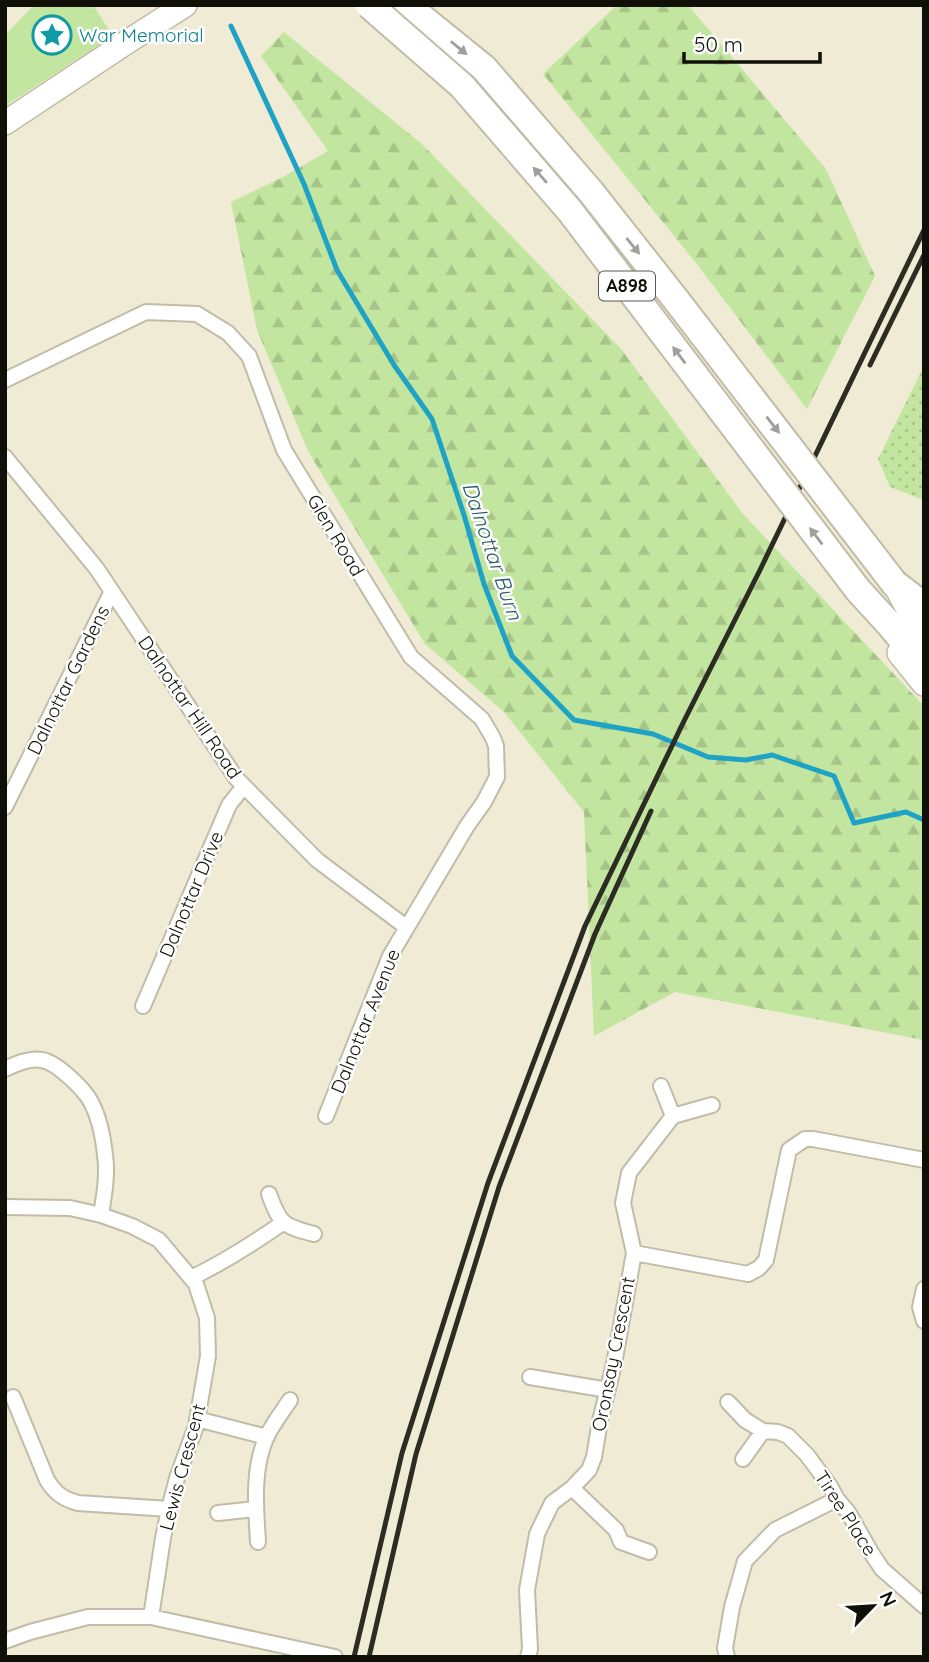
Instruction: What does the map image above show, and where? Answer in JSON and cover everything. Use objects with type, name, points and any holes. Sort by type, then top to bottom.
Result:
[{"type":"highway","name":"A898","points":[[369,5],[462,86],[570,211],[858,590],[924,666]]},
{"type":"highway","name":"A898","points":[[406,5],[484,68],[591,192],[894,583],[924,606]]},
{"type":"main road","points":[[5,123],[186,5]]},
{"type":"main road","name":"A898","points":[[894,583],[913,619],[924,632]]},
{"type":"main road","name":"A898","points":[[858,590],[874,622],[924,684]]},
{"type":"street","name":"Glen Road","points":[[5,380],[146,312],[197,314],[228,333],[249,356],[284,450],[411,657],[482,719],[494,738],[497,777],[406,927]]},
{"type":"street","name":"Dalnottar Hill Road","points":[[5,457],[97,569],[236,778],[317,860],[406,927]]},
{"type":"street","name":"Dalnottar Gardens","points":[[5,807],[112,591]]},
{"type":"street","name":"Dalnottar Drive","points":[[143,1006],[229,804],[244,786]]},
{"type":"street","name":"Dalnottar Avenue","points":[[326,1116],[390,956],[406,927]]},
{"type":"street","points":[[7,1063],[42,1060],[61,1070],[87,1097],[99,1120],[106,1158],[101,1215]]},
{"type":"street","points":[[661,1086],[673,1116]]},
{"type":"street","points":[[634,1253],[623,1203],[629,1172],[673,1116],[712,1105]]},
{"type":"street","name":"Oronsay Crescent","points":[[528,1657],[530,1649],[527,1590],[537,1534],[552,1503],[572,1488],[589,1470],[594,1457],[634,1253],[748,1274],[759,1268],[766,1260],[789,1150],[805,1139],[924,1160]]},
{"type":"street","points":[[269,1194],[278,1216],[287,1226],[314,1234]]},
{"type":"street","name":"Lewis Crescent","points":[[5,1207],[70,1208],[132,1226],[159,1240],[196,1284],[207,1318],[208,1356],[197,1419],[169,1510],[151,1617]]},
{"type":"street","points":[[191,1278],[251,1246],[284,1222]]},
{"type":"street","points":[[924,1289],[920,1307],[924,1321]]},
{"type":"street","points":[[530,1377],[608,1390]]},
{"type":"street","points":[[13,1397],[47,1480],[55,1492],[78,1503],[169,1510]]},
{"type":"street","points":[[258,1542],[257,1467],[267,1437],[290,1400]]},
{"type":"street","name":"Tiree Place","points":[[728,1402],[745,1420],[763,1431],[788,1436],[807,1455],[883,1569],[924,1606]]},
{"type":"street","points":[[197,1419],[267,1437]]},
{"type":"street","points":[[743,1459],[763,1431]]},
{"type":"street","points":[[572,1488],[616,1530],[621,1542],[649,1552]]},
{"type":"street","points":[[727,1657],[724,1648],[745,1560],[775,1531],[837,1499]]},
{"type":"street","points":[[218,1513],[256,1509]]},
{"type":"street","points":[[5,1641],[88,1617],[151,1617],[335,1657]]},
{"type":"green space","points":[[34,5],[93,5],[113,36],[5,106],[5,35]]},
{"type":"green space","points":[[617,5],[688,5],[826,169],[875,276],[807,409],[696,263],[543,74]]},
{"type":"green space","points":[[284,32],[422,144],[621,349],[743,514],[924,706],[924,1040],[675,992],[594,1036],[584,812],[504,712],[425,644],[309,453],[257,330],[231,202],[328,151],[261,56]]},
{"type":"green space","points":[[924,366],[924,500],[890,487],[878,459]]},
{"type":"waterway","name":"Dalnottar Burn","points":[[231,26],[304,184],[337,270],[394,365],[432,419],[484,584],[512,656],[574,720],[653,734],[708,757],[746,760],[772,755],[834,776],[854,823],[906,812],[924,820]]},
{"type":"railway","points":[[354,1657],[402,1453],[488,1183],[585,926],[924,230]]},
{"type":"railway","points":[[870,365],[924,255]]},
{"type":"railway","points":[[369,1657],[416,1454],[499,1187],[595,934],[651,811]]},
{"type":"place","name":"War Memorial","points":[[52,35]]}]
